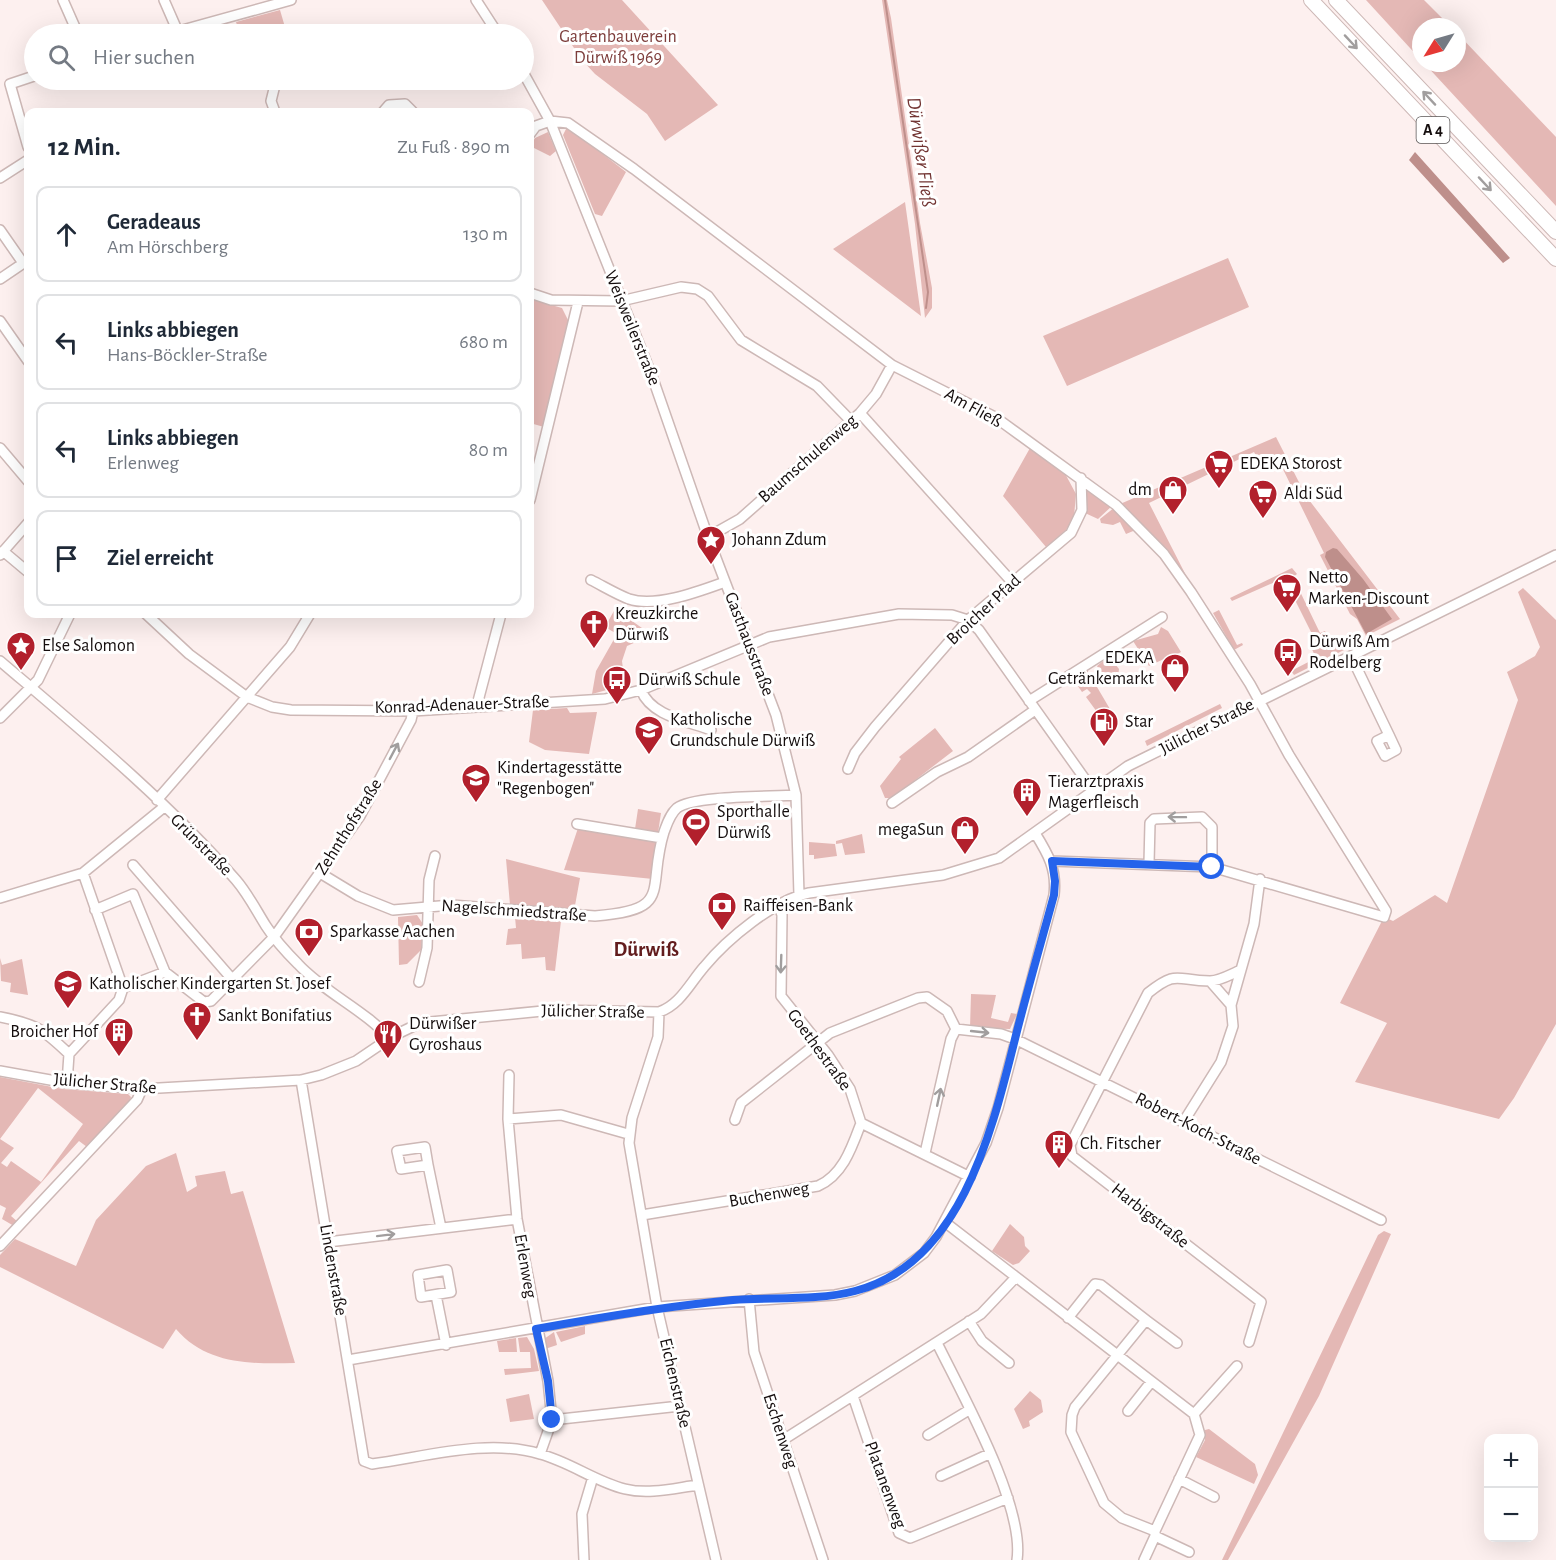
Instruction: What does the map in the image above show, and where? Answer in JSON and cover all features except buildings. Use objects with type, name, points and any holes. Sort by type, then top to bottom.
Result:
[{"type":"highway","name":"A 4","points":[[1311,0],[1556,259]]},
{"type":"highway","name":"A 4","points":[[1336,0],[1556,232]]},
{"type":"street","points":[[63,0],[74,24]]},
{"type":"street","points":[[164,0],[174,24]]},
{"type":"street","points":[[206,24],[291,0]]},
{"type":"street","points":[[476,0],[492,24]]},
{"type":"street","points":[[24,79],[5,85],[24,133]]},
{"type":"street","points":[[274,90],[271,101],[274,108]]},
{"type":"street","name":"Weisweilerstraße","points":[[533,90],[550,121],[652,376],[708,537]]},
{"type":"street","points":[[386,108],[389,105],[405,104],[409,108]]},
{"type":"street","name":"Am Fließ","points":[[550,121],[558,120],[568,123],[634,169],[892,365],[995,417],[1116,505],[1167,557],[1259,700],[1300,772],[1386,911],[1384,917],[1260,879]]},
{"type":"street","points":[[534,129],[550,121]]},
{"type":"street","points":[[0,178],[24,163]]},
{"type":"street","points":[[0,230],[24,259]]},
{"type":"street","points":[[0,279],[24,262]]},
{"type":"street","points":[[534,294],[550,300],[621,301],[681,287],[697,289],[708,296],[741,340],[817,386],[850,420]]},
{"type":"street","points":[[534,466],[578,302]]},
{"type":"street","points":[[0,321],[24,355]]},
{"type":"street","name":"Baumschulenweg","points":[[708,537],[740,519],[860,413],[876,394],[892,365]]},
{"type":"street","points":[[860,413],[1012,582]]},
{"type":"street","points":[[2,455],[24,477]]},
{"type":"street","name":"Broicher Pfad","points":[[848,769],[855,753],[875,727],[968,620],[1071,533],[1082,510],[1081,478]]},
{"type":"street","points":[[24,528],[2,553],[24,569]]},
{"type":"street","name":"Gasthausstraße","points":[[708,537],[776,715],[796,795],[799,895]]},
{"type":"street","name":"Jülicher Straße","points":[[0,1071],[67,1083],[142,1089],[301,1080],[321,1076],[356,1061],[389,1038],[415,1024],[446,1019],[553,1010],[659,1012],[667,1010],[679,999],[722,946],[779,906],[799,895],[951,873],[999,858],[1092,789],[1128,766],[1556,555]]},
{"type":"street","points":[[591,580],[631,599],[641,601],[687,596],[725,582]]},
{"type":"street","name":"Konrad-Adenauer-Straße","points":[[150,618],[189,654],[247,697],[272,707],[291,710],[413,711],[477,705],[605,699],[641,690],[769,637],[899,614],[952,615],[968,620]]},
{"type":"street","points":[[1029,701],[1162,617]]},
{"type":"street","points":[[0,718],[31,688],[68,618]]},
{"type":"street","points":[[0,898],[83,873],[161,804],[290,647],[308,618]]},
{"type":"street","points":[[477,705],[500,618]]},
{"type":"street","points":[[968,620],[979,630],[1092,789]]},
{"type":"street","points":[[1351,656],[1389,735]]},
{"type":"street","name":"Grünstraße","points":[[0,661],[161,804],[238,882],[274,937],[316,982],[381,1029],[389,1038]]},
{"type":"street","points":[[641,690],[646,702],[655,710],[711,730]]},
{"type":"street","points":[[892,803],[937,772],[968,757],[1035,710]]},
{"type":"street","name":"Zehnthofstraße","points":[[165,972],[204,1002],[212,1001],[274,937],[360,816],[411,720],[413,711]]},
{"type":"street","name":"Nagelschmiedstraße","points":[[320,873],[382,907],[393,910],[451,905],[595,916],[639,909],[650,902],[655,892],[662,838],[671,815],[678,808],[688,804],[796,795]]},
{"type":"street","points":[[1149,863],[1150,823],[1154,819],[1202,817],[1212,827],[1212,867]]},
{"type":"street","points":[[577,824],[662,838]]},
{"type":"street","points":[[348,1360],[657,1307],[835,1294],[878,1283],[895,1275],[917,1258],[946,1223],[986,1143],[998,1108],[1054,895],[1055,881],[1052,861],[1035,833]]},
{"type":"street","points":[[419,982],[427,948],[429,880],[435,856]]},
{"type":"street","points":[[1052,861],[1212,867],[1260,879],[1254,924],[1231,1005],[1233,1026],[1221,1062],[1184,1121]]},
{"type":"street","points":[[133,864],[232,979]]},
{"type":"street","points":[[67,1083],[69,1054],[119,1000],[123,988],[83,873]]},
{"type":"street","points":[[95,910],[130,894],[135,896],[165,972],[123,988]]},
{"type":"street","name":"Goethestraße","points":[[779,906],[782,915],[781,996],[818,1042],[850,1089],[861,1123]]},
{"type":"street","points":[[1103,1081],[1148,993],[1166,979],[1210,981],[1241,970]]},
{"type":"street","points":[[1210,981],[1231,1005]]},
{"type":"street","points":[[735,1120],[741,1103],[843,1025],[918,998],[927,997],[940,1005],[956,1029],[1001,1034],[1015,1039]]},
{"type":"street","name":"Eichenstraße","points":[[659,1012],[658,1036],[643,1076],[628,1134],[657,1307],[716,1560]]},
{"type":"street","points":[[0,1017],[32,1023],[69,1054]]},
{"type":"street","points":[[925,1154],[951,1039],[956,1029]]},
{"type":"street","name":"Robert-Koch-Straße","points":[[1015,1039],[1381,1220]]},
{"type":"street","name":"Erlenweg","points":[[509,1075],[508,1119],[517,1219],[536,1329],[548,1381],[552,1420],[540,1454]]},
{"type":"street","name":"Lindenstraße","points":[[301,1080],[364,1461],[372,1464],[483,1448],[540,1454]]},
{"type":"street","name":"Harbigstraße","points":[[1103,1081],[1070,1145],[1072,1156],[1261,1302],[1249,1342]]},
{"type":"street","points":[[0,1246],[124,1113],[142,1089]]},
{"type":"street","points":[[508,1119],[561,1115],[628,1134]]},
{"type":"street","points":[[861,1123],[970,1178]]},
{"type":"street","name":"Buchenweg","points":[[642,1215],[818,1186],[827,1182],[841,1167],[861,1123]]},
{"type":"street","points":[[428,1165],[441,1228]]},
{"type":"street","points":[[328,1242],[517,1219]]},
{"type":"street","points":[[946,1223],[1194,1414],[1200,1435],[1144,1560]]},
{"type":"street","points":[[783,1440],[969,1321],[987,1308],[1016,1277]]},
{"type":"street","points":[[1068,1318],[1095,1284],[1101,1285],[1177,1343]]},
{"type":"street","points":[[436,1295],[446,1345]]},
{"type":"street","name":"Eschenweg","points":[[749,1299],[754,1352],[824,1560]]},
{"type":"street","points":[[1146,1320],[1076,1407],[1072,1415],[1071,1432],[1104,1503],[1122,1518],[1189,1552]]},
{"type":"street","points":[[969,1321],[982,1341],[1009,1364]]},
{"type":"street","points":[[937,1343],[1008,1498],[1018,1539],[1017,1560]]},
{"type":"street","points":[[1194,1414],[1237,1366]]},
{"type":"street","points":[[1128,1411],[1151,1382]]},
{"type":"street","name":"Platanenweg","points":[[853,1396],[899,1533],[910,1538],[1008,1498]]},
{"type":"street","points":[[552,1420],[680,1406]]},
{"type":"street","points":[[928,1435],[969,1410]]},
{"type":"street","points":[[540,1454],[626,1490],[658,1491],[698,1485]]},
{"type":"street","points":[[941,1476],[989,1454]]},
{"type":"street","points":[[584,1560],[582,1514],[593,1477]]},
{"type":"street","points":[[1179,1479],[1214,1497]]},
{"type":"green space","name":"Gartenbauverein Dürwiß 1969","points":[[542,0],[622,0],[718,105],[665,141],[647,114],[595,74],[582,60]]},
{"type":"green space","points":[[882,0],[887,0],[891,18],[920,223],[932,288],[932,308],[925,318],[915,224]]},
{"type":"green space","points":[[1366,0],[1424,0],[1442,18],[1412,18],[1412,50]]},
{"type":"green space","points":[[280,10],[284,24],[237,24],[236,22]]},
{"type":"green space","points":[[1466,42],[1556,137],[1556,206],[1432,72],[1466,72]]},
{"type":"green space","points":[[569,128],[626,172],[602,216],[595,214],[563,135]]},
{"type":"green space","points":[[548,132],[556,151],[550,156],[534,148],[535,138]]},
{"type":"green space","points":[[905,202],[921,316],[833,249]]},
{"type":"green space","points":[[1228,258],[1249,307],[1067,386],[1043,336]]},
{"type":"green space","points":[[534,300],[562,308],[570,324],[544,427],[534,424]]},
{"type":"green space","points":[[1276,437],[1306,496],[1400,619],[1366,636],[1357,619],[1350,614],[1320,555],[1324,553],[1278,459],[1262,467],[1254,452],[1149,503],[1195,593],[1120,504]]},
{"type":"green space","points":[[1030,448],[1061,466],[1076,494],[1074,517],[1066,530],[1046,547],[1003,496]]},
{"type":"green space","points":[[1087,487],[1113,505],[1098,519],[1085,513]]},
{"type":"green space","points":[[1115,507],[1138,529],[1126,534],[1120,522],[1113,525],[1101,523],[1100,519]]},
{"type":"green space","points":[[1292,568],[1297,574],[1293,577],[1320,633],[1325,631],[1331,643],[1347,635],[1352,646],[1294,675],[1291,671],[1316,658],[1310,645],[1316,642],[1284,578],[1232,601],[1230,598]]},
{"type":"green space","points":[[1523,588],[1556,620],[1556,1024],[1514,1098],[1499,1119],[1355,1082],[1387,1023],[1340,1003],[1384,917],[1393,921],[1435,895],[1447,903],[1518,700],[1507,672],[1535,656],[1540,647],[1518,592]]},
{"type":"green space","points":[[615,609],[642,628],[636,642],[627,646],[622,661],[625,685],[592,694],[596,671],[617,634],[605,627]]},
{"type":"green space","points":[[1219,610],[1237,645],[1242,643],[1243,645],[1234,650],[1213,613]]},
{"type":"green space","points":[[1161,627],[1168,631],[1181,652],[1174,656],[1186,676],[1179,681],[1166,658],[1149,666],[1133,641],[1158,634]]},
{"type":"green space","points":[[1109,656],[1119,669],[1118,677],[1111,681],[1103,677],[1097,666]]},
{"type":"green space","points":[[1087,670],[1117,721],[1108,727],[1086,697],[1091,693],[1087,689],[1082,692],[1073,679]]},
{"type":"green space","points":[[1220,704],[1222,708],[1147,746],[1145,741]]},
{"type":"green space","points":[[567,708],[570,713],[597,712],[589,754],[545,750],[529,742],[533,710]]},
{"type":"green space","points":[[935,728],[953,751],[892,798],[885,798],[880,786],[901,759],[899,757]]},
{"type":"green space","points":[[638,809],[661,813],[658,833],[635,829]]},
{"type":"green space","points":[[578,828],[659,843],[653,879],[564,870]]},
{"type":"green space","points":[[862,834],[865,853],[845,855],[842,843],[836,844],[836,841]]},
{"type":"green space","points":[[809,842],[835,844],[837,856],[814,859],[814,855],[809,855]]},
{"type":"green space","points":[[506,859],[580,878],[574,911],[510,905]]},
{"type":"green space","points":[[417,915],[423,924],[421,950],[407,964],[399,965],[398,917]]},
{"type":"green space","points":[[515,917],[561,921],[555,971],[546,970],[545,957],[522,959],[521,944],[506,945],[508,929],[516,928]]},
{"type":"green space","points":[[0,958],[2,965],[22,959],[28,995],[10,992],[11,983],[1,981]]},
{"type":"green space","points":[[971,994],[996,995],[991,1018],[1008,1022],[1011,1013],[1017,1014],[1010,1029],[970,1028]]},
{"type":"green space","points":[[0,1077],[63,1089],[128,1094],[131,1097],[129,1103],[87,1147],[79,1141],[11,1216],[18,1222],[14,1226],[2,1219],[6,1208],[0,1205]],"holes":[[[38,1088],[83,1124],[41,1182],[11,1161],[7,1167],[1,1163],[14,1148],[0,1139]]]},
{"type":"green space","points":[[176,1153],[187,1192],[197,1186],[195,1176],[225,1171],[231,1194],[243,1191],[295,1363],[246,1362],[216,1356],[201,1350],[176,1329],[163,1349],[0,1267],[0,1255],[15,1239],[76,1266],[96,1220],[146,1166]]},
{"type":"green space","points":[[1010,1224],[1024,1237],[1025,1246],[1030,1251],[1019,1263],[1013,1265],[992,1251]]},
{"type":"green space","points":[[1384,1231],[1391,1234],[1319,1396],[1228,1560],[1222,1560],[1378,1235]]},
{"type":"green space","points":[[585,1326],[585,1334],[561,1342],[556,1332]]},
{"type":"green space","points":[[554,1332],[557,1345],[545,1349],[544,1339]]},
{"type":"green space","points":[[527,1337],[534,1349],[539,1371],[505,1375],[504,1369],[531,1368],[530,1352],[520,1352],[518,1338]]},
{"type":"green space","points":[[516,1338],[517,1352],[499,1352],[497,1341]]},
{"type":"green space","points":[[1030,1391],[1041,1400],[1043,1412],[1029,1421],[1030,1426],[1023,1429],[1014,1409]]},
{"type":"green space","points":[[529,1394],[534,1419],[510,1422],[506,1399]]},
{"type":"green space","points":[[1209,1429],[1255,1464],[1258,1475],[1254,1484],[1196,1457],[1205,1440],[1205,1430]]},
{"type":"shaded area","points":[[1415,152],[1510,258],[1503,263],[1409,160]]},
{"type":"shaded area","points":[[1333,548],[1337,549],[1363,579],[1392,619],[1366,634],[1325,557],[1326,552]]},
{"type":"waterway","name":"Dürwißer Fließ","points":[[885,0],[928,292],[926,308]]},
{"type":"place","name":"EDEKA Storost","points":[[1219,490]]},
{"type":"place","name":"dm","points":[[1173,516]]},
{"type":"place","name":"Aldi Süd","points":[[1263,520]]},
{"type":"place","name":"Johann Zdum","points":[[711,566]]},
{"type":"place","name":"Netto Marken-Discount","points":[[1287,614]]},
{"type":"place","name":"Kreuzkirche Dürwiß","points":[[594,650]]},
{"type":"place","name":"Else Salomon","points":[[21,672]]},
{"type":"place","name":"Dürwiß Am Rodelberg","points":[[1288,678]]},
{"type":"place","name":"EDEKA Getränkemarkt","points":[[1175,694]]},
{"type":"place","name":"Dürwiß Schule","points":[[617,706]]},
{"type":"place","name":"Star","points":[[1104,748]]},
{"type":"place","name":"Katholische Grundschule Dürwiß","points":[[649,756]]},
{"type":"place","name":"Kindertagesstätte \"Regenbogen\"","points":[[476,804]]},
{"type":"place","name":"Tierarztpraxis Magerfleisch","points":[[1027,818]]},
{"type":"place","name":"Sporthalle Dürwiß","points":[[696,848]]},
{"type":"place","name":"megaSun","points":[[965,856]]},
{"type":"place","name":"Raiffeisen-Bank","points":[[722,932]]},
{"type":"place","name":"Sparkasse Aachen","points":[[309,958]]},
{"type":"place","name":"Katholischer Kindergarten St. Josef","points":[[68,1010]]},
{"type":"place","name":"Sankt Bonifatius","points":[[197,1042]]},
{"type":"place","name":"Broicher Hof","points":[[119,1058]]},
{"type":"place","name":"Dürwißer Gyroshaus","points":[[388,1060]]},
{"type":"place","name":"Ch. Fitscher","points":[[1059,1170]]},
{"type":"district","name":"Dürwiß","points":[[646,949]]},
{"type":"route","points":[[552,1420],[548,1381],[536,1329],[657,1307],[855,1291],[895,1275],[910,1264],[924,1252],[946,1223],[986,1143],[998,1108],[1054,895],[1055,881],[1052,861],[1212,867]]}]
